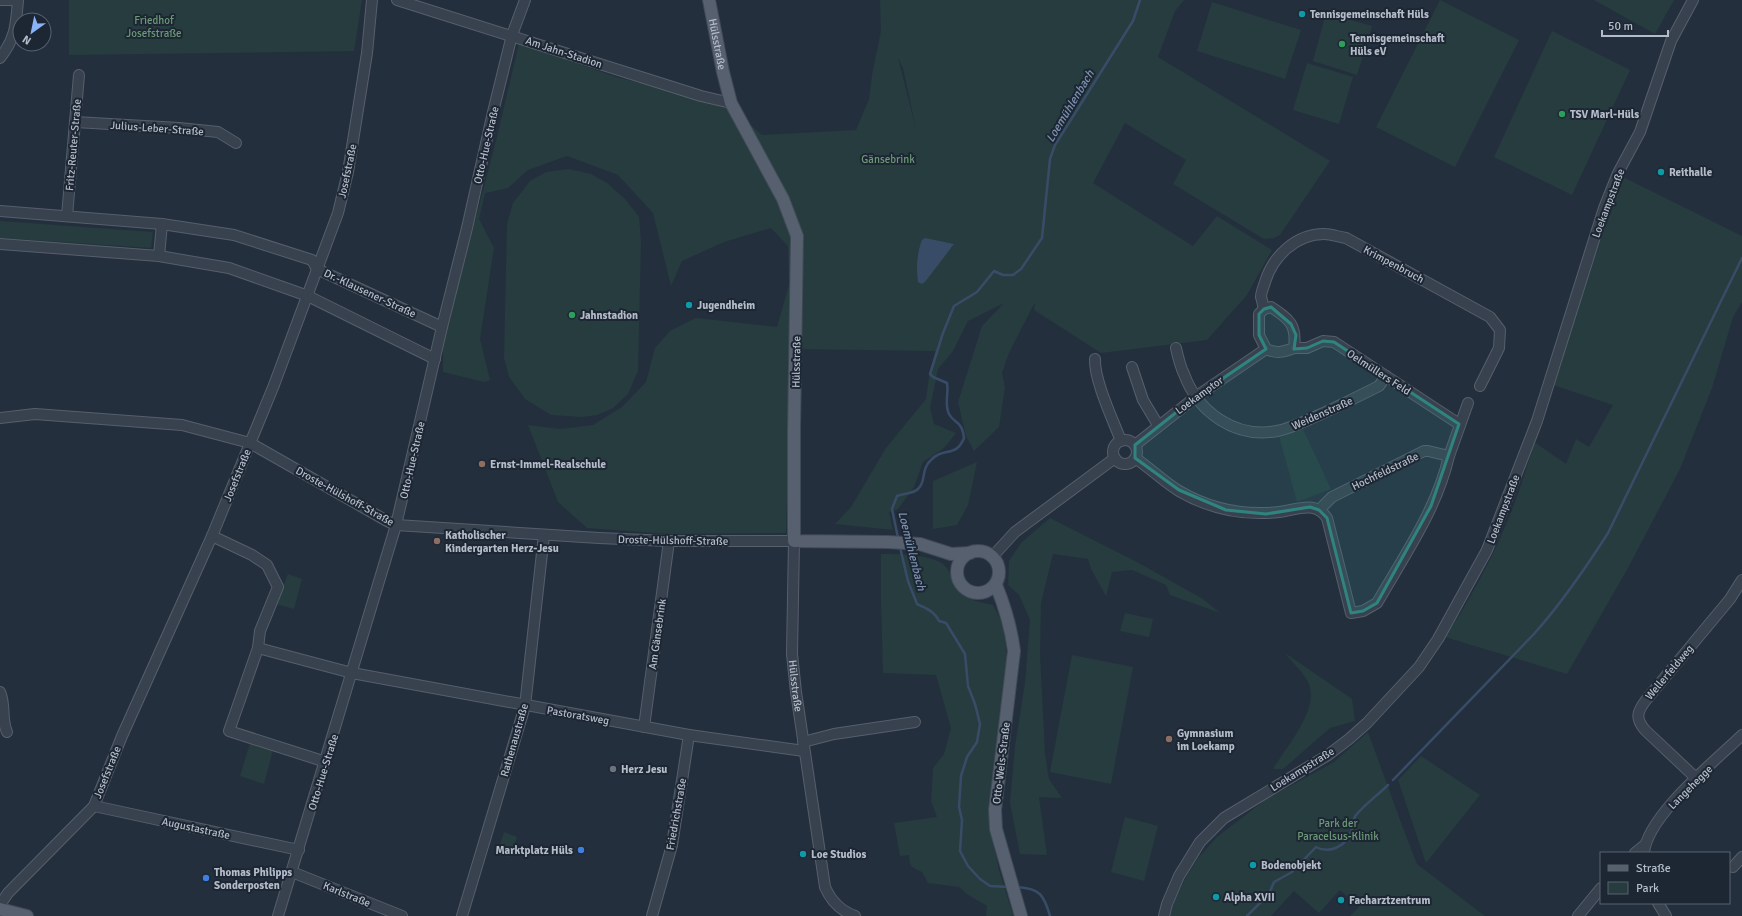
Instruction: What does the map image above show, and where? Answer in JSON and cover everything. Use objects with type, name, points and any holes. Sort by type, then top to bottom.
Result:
[{"type":"main road","name":"Hülsstraße","points":[[709,0],[723,72],[731,103],[779,192],[794,224],[797,236],[794,541]]},
{"type":"main road","points":[[794,541],[888,542],[920,544],[951,554],[982,551],[993,556],[1000,570],[1000,575],[996,584],[990,590],[982,593]]},
{"type":"main road","points":[[970,552],[963,557],[958,566],[958,577],[962,586],[971,592],[982,593],[995,599],[1006,607]]},
{"type":"main road","points":[[951,554],[958,566]]},
{"type":"main road","name":"Otto-Wels-Straße","points":[[996,584],[1006,607],[1014,651],[995,810],[996,828],[1021,916]]},
{"type":"main road","points":[[0,909],[27,916]]},
{"type":"street","points":[[0,0],[18,0],[16,26],[13,38],[8,48],[0,58]]},
{"type":"street","name":"Josefstraße","points":[[0,905],[8,893],[94,806],[122,736],[212,536],[308,296],[338,213],[348,172],[367,53],[372,0]]},
{"type":"street","name":"Am Jahn-Stadion","points":[[397,0],[512,35],[700,96],[731,103]]},
{"type":"street","name":"Otto-Hue-Straße","points":[[278,916],[326,762],[396,525],[442,327],[467,228],[493,112],[512,35],[525,0]]},
{"type":"street","name":"Loekampstraße","points":[[1164,916],[1167,904],[1183,870],[1200,842],[1224,818],[1328,755],[1349,739],[1367,723],[1419,667],[1438,639],[1487,550],[1537,421],[1604,208],[1618,173],[1640,132],[1671,41],[1693,0]]},
{"type":"street","name":"Fritz-Reuter-Straße","points":[[67,216],[79,75]]},
{"type":"street","name":"Julius-Leber-Straße","points":[[75,122],[179,128],[218,132],[236,143]]},
{"type":"street","name":"Dr.-Klausener-Straße","points":[[0,211],[162,224],[234,235],[312,260],[317,269],[442,327]]},
{"type":"street","points":[[159,256],[162,224]]},
{"type":"street","name":"Krimpenbruch","points":[[1264,309],[1261,295],[1267,274],[1274,261],[1284,251],[1294,243],[1324,234],[1346,238],[1490,317],[1500,330],[1499,348],[1480,386]]},
{"type":"street","points":[[0,244],[159,256],[229,268],[308,296],[435,359]]},
{"type":"street","points":[[1271,307],[1292,324],[1296,335],[1294,348],[1284,352],[1274,352],[1266,349],[1259,335],[1259,314],[1264,309],[1271,307]]},
{"type":"street","name":"Oelmüllers Feld","points":[[1294,348],[1307,348],[1323,341],[1334,342],[1459,424]]},
{"type":"street","name":"Weidenstraße","points":[[1176,348],[1184,374],[1196,396],[1206,408],[1220,420],[1238,430],[1258,433],[1293,427],[1379,386],[1386,376]]},
{"type":"street","name":"Loekamptor","points":[[1134,444],[1196,396],[1266,349]]},
{"type":"street","points":[[1095,359],[1094,365],[1097,377],[1121,440]]},
{"type":"street","points":[[1132,367],[1143,400],[1158,425]]},
{"type":"street","points":[[1135,458],[1179,490],[1202,502],[1226,510],[1249,514],[1266,514],[1310,507],[1319,510],[1327,518],[1351,613],[1363,611],[1378,603],[1412,542],[1431,506],[1459,424],[1468,403]]},
{"type":"street","name":"Droste-Hülshoff-Straße","points":[[0,418],[35,414],[182,425],[250,443],[386,521],[396,525],[544,535],[669,541],[794,541]]},
{"type":"street","points":[[1121,440],[1126,440],[1134,444],[1137,451],[1135,458],[1131,462],[1120,462],[1116,458],[1114,450],[1115,446],[1121,440]]},
{"type":"street","name":"Hochfeldstraße","points":[[1319,510],[1332,497],[1424,451],[1449,456]]},
{"type":"street","points":[[993,556],[1015,532],[1116,458]]},
{"type":"street","name":"Rathenaustraße","points":[[462,916],[525,706],[544,535]]},
{"type":"street","points":[[212,536],[252,555],[267,565],[278,587],[260,631],[258,648],[229,731],[326,762]]},
{"type":"street","name":"Am Gänsebrink","points":[[644,726],[669,541]]},
{"type":"street","name":"Hülsstraße","points":[[794,541],[792,654],[803,746],[825,887],[828,895],[839,907],[847,913],[855,916]]},
{"type":"street","name":"Wellerfeldweg","points":[[1697,779],[1639,723],[1638,718],[1640,708],[1730,599],[1742,580]]},
{"type":"street","name":"Pastoratsweg","points":[[258,648],[352,673],[525,706],[689,735],[803,746]]},
{"type":"street","points":[[0,692],[4,701],[4,725],[7,732]]},
{"type":"street","points":[[803,746],[834,734],[915,722]]},
{"type":"street","name":"Friedrichstraße","points":[[652,916],[672,845],[689,735]]},
{"type":"street","name":"Langehegge","points":[[1645,849],[1654,826],[1667,810],[1742,735]]},
{"type":"street","name":"Augustastraße","points":[[94,806],[299,850]]},
{"type":"street","points":[[1733,867],[1742,857]]},
{"type":"street","name":"Karlstraße","points":[[292,872],[402,916]]},
{"type":"street","points":[[1578,916],[1600,889]]},
{"type":"street","points":[[1659,904],[1666,916]]},
{"type":"highlighted area","points":[[1271,307],[1291,324],[1296,335],[1294,349],[1307,348],[1323,341],[1334,342],[1459,424],[1431,506],[1377,603],[1363,611],[1351,613],[1327,518],[1319,510],[1310,507],[1266,514],[1226,510],[1179,490],[1135,458],[1135,445],[1197,396],[1266,349],[1259,335],[1259,314],[1264,309]]},
{"type":"green space","name":"Friedhof Josefstraße","points":[[69,0],[362,0],[354,51],[69,55]]},
{"type":"green space","name":"Gänsebrink","points":[[880,0],[1184,0],[1175,11],[1158,57],[1330,161],[1280,235],[1274,238],[1264,239],[1173,184],[1186,160],[1125,123],[1093,183],[1193,246],[1217,216],[1272,250],[1247,295],[1207,340],[1101,353],[1034,310],[1035,302],[1009,353],[1002,373],[1005,387],[999,427],[974,451],[966,436],[958,402],[982,326],[1004,303],[968,321],[953,351],[938,369],[930,408],[934,424],[956,433],[944,448],[923,462],[914,487],[898,509],[889,512],[893,530],[835,524],[851,507],[886,448],[926,399],[935,351],[792,349],[786,533],[668,534],[587,528],[558,502],[528,425],[560,429],[593,425],[622,407],[646,382],[655,348],[670,331],[696,318],[777,327],[789,285],[788,246],[771,228],[724,242],[682,261],[671,286],[653,213],[618,175],[567,156],[528,170],[508,188],[485,193],[479,219],[494,248],[480,339],[490,380],[484,382],[443,372],[443,343],[497,137],[519,43],[616,77],[728,105],[762,135],[856,130],[869,99],[872,75],[881,31]],"holes":[[[898,58],[903,68],[916,129]],[[925,238],[953,246],[944,255],[922,284]]]},
{"type":"green space","points":[[1440,0],[1519,40],[1455,167],[1376,127]]},
{"type":"green space","points":[[1594,0],[1674,0],[1655,34]]},
{"type":"green space","points":[[1212,2],[1301,30],[1285,79],[1197,51]]},
{"type":"green space","name":"Tennisgemeinschaft Hüls eV","points":[[1326,13],[1372,26],[1357,75],[1313,61]]},
{"type":"green space","name":"TSV Marl-Hüls","points":[[1552,31],[1630,70],[1572,195],[1494,157]]},
{"type":"green space","points":[[1307,63],[1353,77],[1339,124],[1293,110]]},
{"type":"green space","name":"Jahnstadion","points":[[569,169],[591,174],[607,183],[626,200],[639,217],[641,241],[638,371],[628,394],[613,408],[597,415],[582,417],[551,415],[525,399],[509,377],[504,358],[507,224],[513,203],[530,181],[546,172]]},
{"type":"green space","points":[[1619,175],[1742,236],[1742,302],[1733,317],[1712,388],[1680,469],[1628,568],[1567,674],[1445,637],[1460,615],[1498,543],[1527,468],[1534,442],[1566,464],[1576,439],[1589,447],[1613,405],[1553,385],[1610,210]]},
{"type":"green space","points":[[0,221],[153,232],[151,248],[0,238]]},
{"type":"green space","points":[[1302,427],[1331,489],[1297,502],[1279,436]]},
{"type":"green space","points":[[977,462],[968,505],[957,525],[933,529],[933,481]]},
{"type":"green space","points":[[1050,518],[1137,562],[1203,599],[1220,613],[1170,595],[1166,585],[1132,570],[1112,572],[1106,596],[1091,569],[1088,559],[1053,554],[1041,603],[1040,654],[1045,754],[1049,779],[1062,798],[1039,797],[1047,855],[1020,854],[1010,803],[1015,746],[1025,683],[1030,620],[1019,595],[1008,585],[1009,561],[1021,543]]},
{"type":"green space","points":[[881,554],[914,555],[939,561],[948,570],[953,584],[960,593],[970,599],[993,605],[1001,620],[1005,637],[1007,662],[996,752],[991,831],[999,870],[1013,915],[1011,916],[986,916],[987,906],[967,894],[959,887],[928,883],[922,872],[912,866],[909,855],[900,856],[894,823],[937,817],[931,801],[933,768],[944,754],[951,728],[936,675],[883,673]]},
{"type":"green space","points":[[288,574],[302,579],[294,609],[276,604]]},
{"type":"green space","points":[[1125,613],[1153,619],[1149,637],[1120,631]]},
{"type":"green space","points":[[1285,653],[1352,699],[1355,721],[1330,728],[1283,769],[1273,769],[1300,727],[1310,703],[1311,692],[1306,678]]},
{"type":"green space","points":[[1072,655],[1133,667],[1111,784],[1050,772]]},
{"type":"green space","name":"Park der Paracelsus-Klinik","points":[[1368,732],[1417,864],[1485,916],[1350,916],[1359,907],[1340,890],[1319,913],[1294,891],[1271,916],[1170,916],[1174,902],[1186,877],[1198,858],[1217,837],[1265,800],[1334,762]]},
{"type":"green space","points":[[250,743],[273,750],[264,784],[240,776]]},
{"type":"green space","points":[[1421,756],[1480,795],[1426,863],[1398,780]]},
{"type":"green space","points":[[1125,817],[1158,826],[1144,881],[1111,872]]},
{"type":"green space","points":[[504,832],[517,837],[510,857],[497,854]]},
{"type":"water","points":[[925,238],[954,244],[922,284],[918,282],[917,261],[920,245],[922,240]]},
{"type":"waterway","name":"Loemühlenbach","points":[[898,538],[892,509],[897,496],[914,492],[918,489],[921,486],[928,463],[936,455],[957,448],[964,438],[962,428],[949,414],[947,402],[947,383],[933,377],[930,374],[943,333],[954,306],[977,292],[994,271],[1003,275],[1013,275],[1021,269],[1042,238],[1050,159],[1055,145],[1133,21],[1140,0]]},
{"type":"waterway","points":[[1393,780],[1544,623],[1591,560],[1608,533],[1742,258]]},
{"type":"waterway","name":"Loemühlenbach","points":[[900,547],[908,581],[917,604],[933,613],[939,621],[946,623],[965,654],[968,686],[975,704],[980,724],[977,742],[967,757],[961,776],[959,807],[962,820],[960,851],[968,866],[980,879],[990,886],[1009,887]]},
{"type":"waterway","points":[[1247,916],[1269,894],[1274,882],[1292,872],[1316,847],[1326,850],[1336,848],[1345,842],[1349,837],[1356,815],[1388,785]]},
{"type":"waterway","name":"Loemühlenbach","points":[[1016,887],[1031,889],[1040,894],[1046,903],[1050,916]]},
{"type":"place","name":"Tennisgemeinschaft Hüls","points":[[1302,14]]},
{"type":"place","name":"Tennisgemeinschaft Hüls eV","points":[[1342,44]]},
{"type":"place","name":"TSV Marl-Hüls","points":[[1562,114]]},
{"type":"place","name":"Reithalle","points":[[1661,172]]},
{"type":"place","name":"Jugendheim","points":[[689,305]]},
{"type":"place","name":"Jahnstadion","points":[[572,315]]},
{"type":"place","name":"Ernst-Immel-Realschule","points":[[482,464]]},
{"type":"place","name":"Katholischer Kindergarten Herz-Jesu","points":[[437,541]]},
{"type":"place","name":"Gymnasium im Loekamp","points":[[1169,739]]},
{"type":"place","name":"Herz Jesu","points":[[613,769]]},
{"type":"place","name":"Marktplatz Hüls","points":[[581,850]]},
{"type":"place","name":"Loe Studios","points":[[803,854]]},
{"type":"place","name":"Bodenobjekt","points":[[1253,865]]},
{"type":"place","name":"Thomas Philipps Sonderposten","points":[[206,878]]},
{"type":"place","name":"Alpha XVII","points":[[1216,897]]},
{"type":"place","name":"Facharztzentrum","points":[[1341,900]]}]
